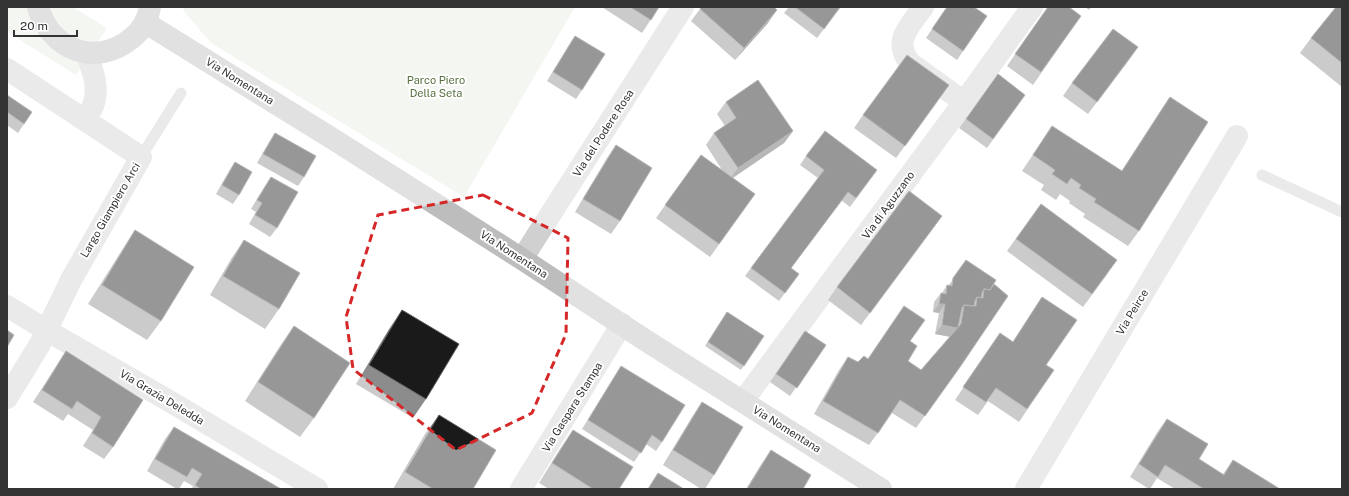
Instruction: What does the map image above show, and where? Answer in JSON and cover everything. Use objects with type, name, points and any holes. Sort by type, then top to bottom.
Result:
[{"type":"main road","points":[[38,7],[42,21],[60,42],[72,49],[86,52],[100,53],[113,50],[125,44],[136,35],[148,15]]},
{"type":"main road","name":"Via Nomentana","points":[[148,15],[333,139],[881,489]]},
{"type":"street","name":"Via del Podere Rosa","points":[[522,259],[684,7]]},
{"type":"street","points":[[923,7],[904,36],[902,44],[904,55],[910,63],[964,102]]},
{"type":"street","name":"Via di Aguzzano","points":[[743,401],[964,102],[1032,7]]},
{"type":"street","points":[[84,119],[93,106],[96,90],[94,73],[86,52]]},
{"type":"street","points":[[7,69],[141,157]]},
{"type":"street","name":"Via Peirce","points":[[1026,489],[1237,136]]},
{"type":"street","name":"Largo Giampiero Arci","points":[[7,398],[40,344],[71,280],[141,157]]},
{"type":"street","name":"Via Grazia Deledda","points":[[7,306],[317,489]]},
{"type":"street","name":"Via Gaspara Stampa","points":[[521,489],[622,324]]},
{"type":"lane","name":"Largo Giampiero Arci","points":[[141,157],[180,93]]},
{"type":"lane","points":[[1262,175],[1342,212]]},
{"type":"highlighted area","points":[[483,195],[568,238],[566,334],[532,413],[456,450],[353,369],[346,317],[378,215]]},
{"type":"green space","points":[[7,7],[73,7],[107,28],[76,75],[7,32]]},
{"type":"green space","name":"Parco Piero Della Seta","points":[[182,7],[575,7],[464,197],[211,43],[186,14]]},
{"type":"building","points":[[630,7],[659,7],[651,20]]},
{"type":"building","points":[[701,7],[774,7],[777,10],[744,48],[700,9]]},
{"type":"building","points":[[795,7],[840,7],[824,29]]},
{"type":"building","points":[[947,7],[974,7],[987,16],[963,51],[932,29]]},
{"type":"building","points":[[1048,7],[1069,7],[1081,16],[1041,72],[1015,54]]},
{"type":"building","points":[[1336,7],[1342,7],[1342,63],[1311,38]]},
{"type":"building","points":[[1113,29],[1138,47],[1097,102],[1072,83]]},
{"type":"building","points":[[575,36],[605,54],[582,90],[553,72]]},
{"type":"building","points":[[907,55],[949,85],[905,146],[863,115]]},
{"type":"building","points":[[998,74],[1025,95],[993,139],[966,119]]},
{"type":"building","points":[[758,80],[793,131],[738,168],[714,133],[736,118],[726,102]]},
{"type":"building","points":[[7,95],[32,112],[24,124],[7,112]]},
{"type":"building","points":[[1170,97],[1208,122],[1139,231],[1094,202],[1096,199],[1079,188],[1081,185],[1071,178],[1067,184],[1052,174],[1055,170],[1033,155],[1052,126],[1122,171]]},
{"type":"building","points":[[825,131],[877,170],[856,198],[848,192],[791,268],[799,274],[785,293],[751,268],[824,170],[806,156]]},
{"type":"building","points":[[275,133],[316,156],[304,177],[263,154]]},
{"type":"building","points":[[616,145],[652,168],[620,221],[583,199]]},
{"type":"building","points":[[701,155],[755,194],[719,244],[665,205]]},
{"type":"building","points":[[235,162],[252,172],[239,195],[222,185]]},
{"type":"building","points":[[271,177],[298,192],[277,228],[255,215],[262,203],[257,200]]},
{"type":"building","points":[[909,191],[942,216],[870,313],[837,287]]},
{"type":"building","points":[[1041,204],[1117,260],[1092,294],[1016,239]]},
{"type":"building","points":[[135,230],[194,267],[161,321],[102,285]]},
{"type":"building","points":[[244,240],[300,273],[279,309],[223,276]]},
{"type":"building","points":[[966,260],[996,280],[990,290],[984,289],[981,298],[977,297],[974,306],[964,305],[957,328],[942,325],[945,304],[939,304],[941,293],[946,294],[947,285],[952,286],[953,278]]},
{"type":"building","points":[[994,284],[1008,296],[925,416],[900,400],[878,433],[823,401],[848,357],[858,362],[864,356],[868,359],[904,306],[925,320],[910,341],[917,346],[908,361],[921,370],[961,324],[964,305],[976,306],[977,297],[983,298],[984,289],[990,290]]},
{"type":"building","points":[[1042,297],[1077,320],[1046,365],[1054,370],[1027,409],[996,388],[986,402],[963,387],[1000,333],[1013,342]]},
{"type":"building","points":[[402,310],[459,344],[426,399],[369,365]]},
{"type":"building","points":[[727,312],[764,336],[744,366],[708,342]]},
{"type":"building","points":[[294,326],[350,363],[314,418],[258,382]]},
{"type":"building","points":[[7,330],[14,335],[7,347]]},
{"type":"building","points":[[805,331],[826,345],[797,388],[776,374]]},
{"type":"building","points":[[66,351],[143,400],[113,447],[92,433],[101,417],[77,401],[72,409],[42,390]]},
{"type":"building","points":[[621,366],[685,405],[662,442],[652,435],[641,453],[588,420]]},
{"type":"building","points":[[702,402],[743,427],[714,475],[673,450]]},
{"type":"building","points":[[439,415],[496,450],[473,489],[433,489],[405,472]]},
{"type":"building","points":[[1167,419],[1208,444],[1199,459],[1224,475],[1233,460],[1280,489],[1204,489],[1165,465],[1158,477],[1139,464]]},
{"type":"building","points":[[174,427],[281,489],[201,489],[195,485],[202,474],[192,468],[187,477],[155,459]]},
{"type":"building","points":[[573,430],[633,467],[619,489],[593,489],[552,463]]},
{"type":"building","points":[[771,450],[811,475],[803,489],[747,489]]},
{"type":"building","points":[[658,473],[684,489],[648,489]]}]
